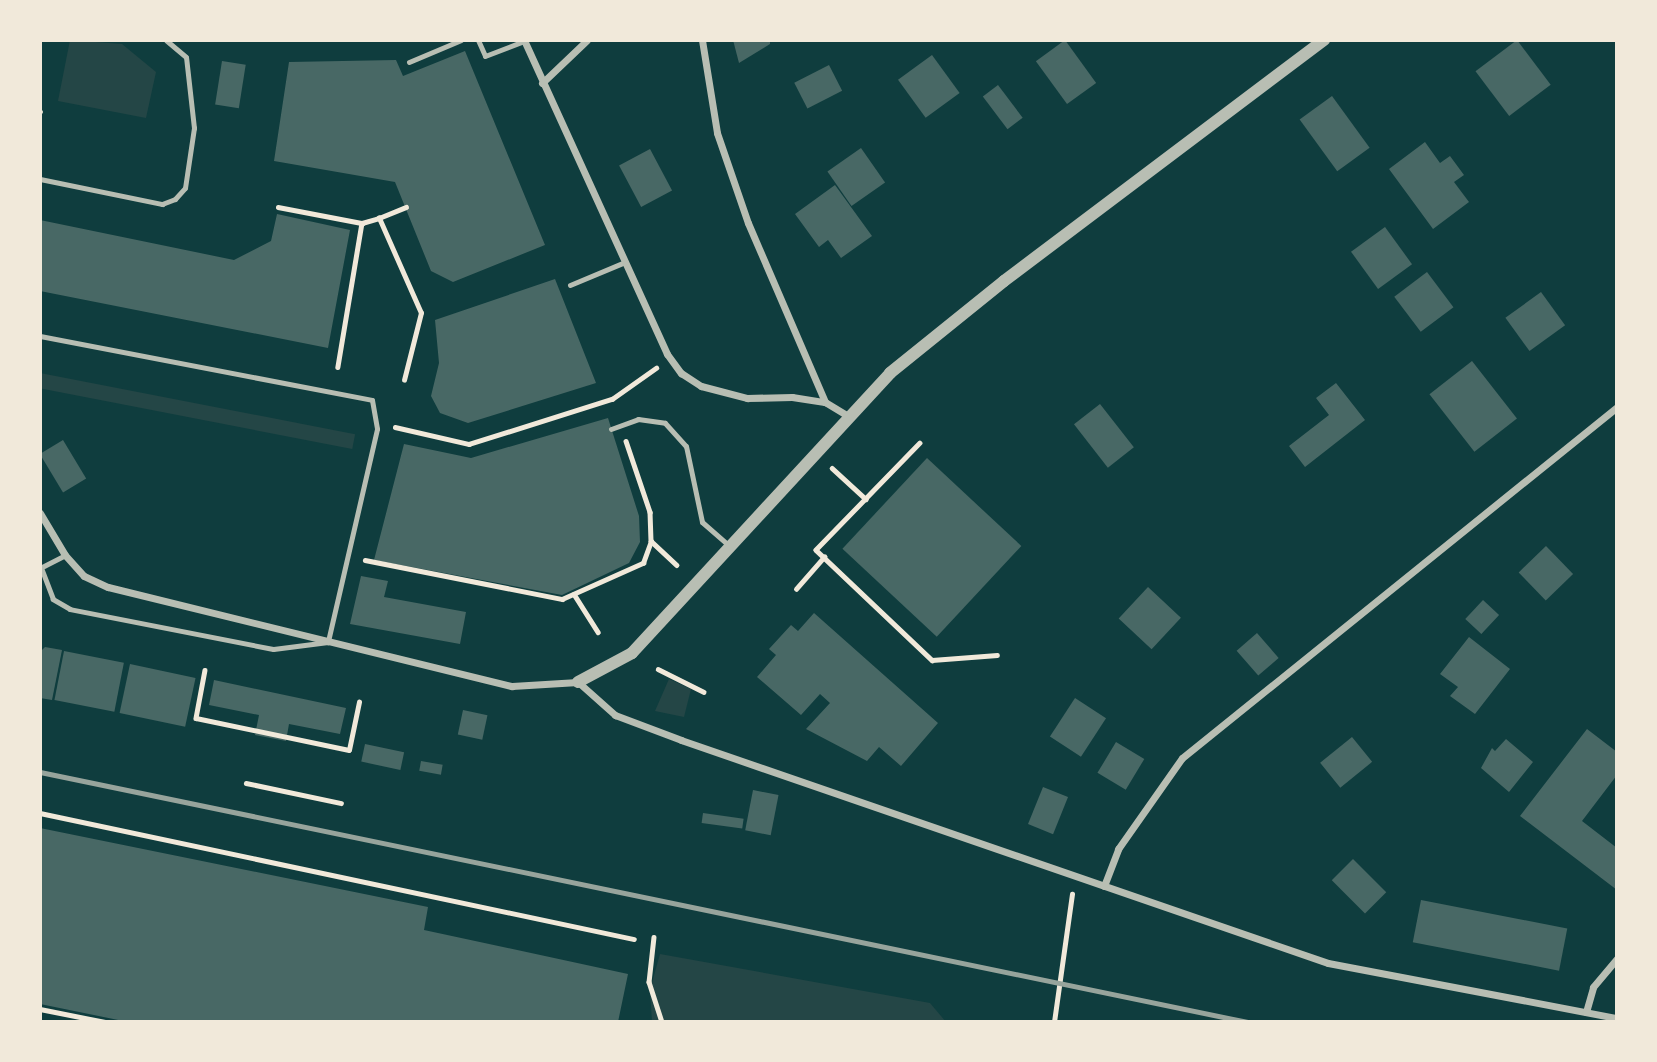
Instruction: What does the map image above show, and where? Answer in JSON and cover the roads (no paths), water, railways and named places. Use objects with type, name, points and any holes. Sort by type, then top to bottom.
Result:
[{"type":"street","points":[[542,83],[587,40]]},
{"type":"street","points":[[702,40],[717,133],[748,223],[825,402]]},
{"type":"street","points":[[40,513],[65,555],[84,576],[108,587],[512,686],[578,682],[632,653],[847,415],[890,373],[1004,281],[1324,40]]},
{"type":"street","points":[[524,41],[667,354],[681,373],[701,386],[747,398],[792,397],[825,402],[847,415]]},
{"type":"street","points":[[1104,886],[1118,849],[1150,798],[1190,751],[1617,407]]},
{"type":"street","points":[[578,682],[615,715],[1328,963],[1617,1018]]},
{"type":"street","points":[[1586,1012],[1593,987],[1617,958]]},
{"type":"lane","points":[[40,179],[162,204],[180,194],[185,188],[194,128],[190,70],[186,57],[166,40]]},
{"type":"lane","points":[[409,62],[461,40]]},
{"type":"lane","points":[[478,40],[485,56],[524,41]]},
{"type":"lane","points":[[570,285],[625,262]]},
{"type":"lane","points":[[40,336],[372,400],[377,429],[328,642],[273,649],[70,609],[53,599],[41,568],[65,555]]},
{"type":"lane","points":[[611,429],[638,419],[665,423],[686,446],[702,522],[730,545]]},
{"type":"railway","points":[[40,772],[1247,1022]]}]
